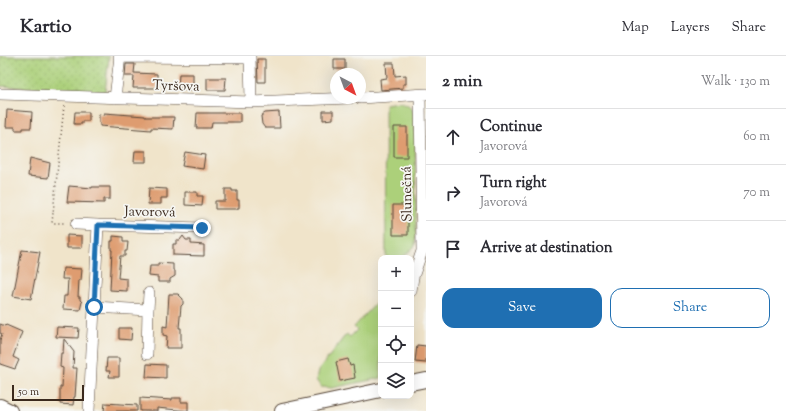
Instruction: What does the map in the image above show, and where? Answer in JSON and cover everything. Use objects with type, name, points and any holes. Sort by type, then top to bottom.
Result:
[{"type":"street","points":[[115,98],[120,57],[250,57],[251,102]]},
{"type":"street","name":"Tyršova","points":[[0,94],[251,102],[330,99]]},
{"type":"street","points":[[366,98],[423,94]]},
{"type":"street","name":"Slunečná","points":[[414,274],[422,251],[423,94]]},
{"type":"street","name":"Javorová","points":[[76,224],[202,228]]},
{"type":"street","points":[[90,411],[98,225]]},
{"type":"street","points":[[147,354],[149,293]]},
{"type":"street","points":[[94,307],[148,310]]},
{"type":"street","points":[[414,382],[426,380]]},
{"type":"street","points":[[282,411],[378,391]]},
{"type":"street","points":[[0,406],[10,411]]},
{"type":"path","points":[[66,96],[52,223],[76,224]]},
{"type":"green space","points":[[0,56],[109,56],[105,93],[0,86]]},
{"type":"green space","points":[[400,102],[406,104],[413,110],[415,116],[415,246],[405,255],[386,255],[385,104]]},
{"type":"green space","points":[[378,301],[378,379],[332,388],[321,387],[316,380],[318,371],[344,337],[347,334],[350,337],[357,330],[354,327]]},
{"type":"building","points":[[257,59],[265,59],[265,82],[258,82]]},
{"type":"building","points":[[334,59],[345,59],[345,68],[334,68]]},
{"type":"building","points":[[386,63],[394,63],[395,76],[406,75],[406,84],[403,84],[403,88],[381,90],[380,79],[387,78]]},
{"type":"building","points":[[126,64],[135,64],[134,73],[157,74],[157,88],[133,88],[134,76],[125,76]]},
{"type":"building","points":[[179,74],[193,74],[193,90],[178,89]]},
{"type":"building","points":[[207,78],[226,78],[225,90],[207,90]]},
{"type":"building","points":[[7,110],[32,112],[31,128],[15,130],[15,127],[6,127]]},
{"type":"building","points":[[323,111],[333,111],[333,119],[323,120]]},
{"type":"building","points":[[75,112],[89,112],[89,121],[82,121],[82,124],[74,124]]},
{"type":"building","points":[[279,112],[280,128],[265,128],[262,124],[261,116],[265,113]]},
{"type":"building","points":[[104,113],[145,117],[174,117],[173,129],[151,128],[151,130],[100,126],[99,114],[104,115]]},
{"type":"building","points":[[197,113],[240,113],[240,122],[212,122],[211,128],[196,128]]},
{"type":"building","points":[[394,127],[407,127],[407,157],[394,157]]},
{"type":"building","points":[[135,151],[146,151],[146,162],[134,162]]},
{"type":"building","points":[[185,152],[205,155],[203,169],[182,166]]},
{"type":"building","points":[[30,158],[50,163],[48,178],[28,176]]},
{"type":"building","points":[[69,186],[92,188],[110,187],[110,199],[104,199],[104,203],[67,202]]},
{"type":"building","points":[[149,188],[167,189],[167,198],[161,198],[161,204],[148,204]]},
{"type":"building","points":[[225,189],[237,191],[239,208],[215,209],[215,201],[225,201]]},
{"type":"building","points":[[185,192],[197,192],[197,196],[203,196],[202,206],[185,205]]},
{"type":"building","points":[[393,205],[408,205],[408,235],[393,235]]},
{"type":"building","points":[[67,235],[82,236],[82,248],[67,248]]},
{"type":"building","points":[[113,236],[123,237],[123,242],[128,242],[125,256],[120,256],[118,278],[127,279],[127,291],[110,290],[111,241],[113,241]]},
{"type":"building","points":[[183,236],[186,240],[191,240],[191,244],[204,245],[204,256],[173,255],[173,244],[176,244],[176,240],[180,240]]},
{"type":"building","points":[[22,250],[40,252],[31,299],[13,296]]},
{"type":"building","points":[[158,263],[173,264],[175,276],[170,279],[170,282],[158,282],[158,277],[149,276],[150,266],[158,266]]},
{"type":"building","points":[[63,268],[82,269],[81,280],[79,280],[78,297],[80,297],[82,302],[80,310],[63,309],[64,296],[67,296],[68,279],[62,279]]},
{"type":"building","points":[[169,294],[178,294],[183,299],[179,328],[181,328],[181,348],[166,348],[167,336],[163,335],[163,326],[167,327]]},
{"type":"building","points":[[0,324],[22,332],[13,357],[19,360],[15,369],[0,364],[0,340],[2,334],[0,333]]},
{"type":"building","points":[[57,327],[79,328],[78,338],[56,337]]},
{"type":"building","points":[[119,328],[132,328],[131,340],[119,339]]},
{"type":"building","points":[[64,339],[74,352],[73,368],[77,368],[73,405],[60,404],[60,387],[62,387],[63,368],[60,367]]},
{"type":"building","points":[[417,345],[426,346],[426,363],[415,362]]},
{"type":"building","points":[[107,358],[119,358],[119,377],[109,377],[110,371],[106,371]]},
{"type":"building","points":[[348,359],[350,366],[353,365],[355,378],[340,381],[336,362]]},
{"type":"building","points":[[147,364],[166,365],[166,378],[146,377]]},
{"type":"building","points":[[140,398],[172,400],[172,398],[181,398],[181,402],[188,402],[188,411],[157,408],[157,411],[140,411]]},
{"type":"building","points":[[105,403],[137,405],[137,411],[104,411]]},
{"type":"route","points":[[94,307],[98,225],[202,228]]}]
